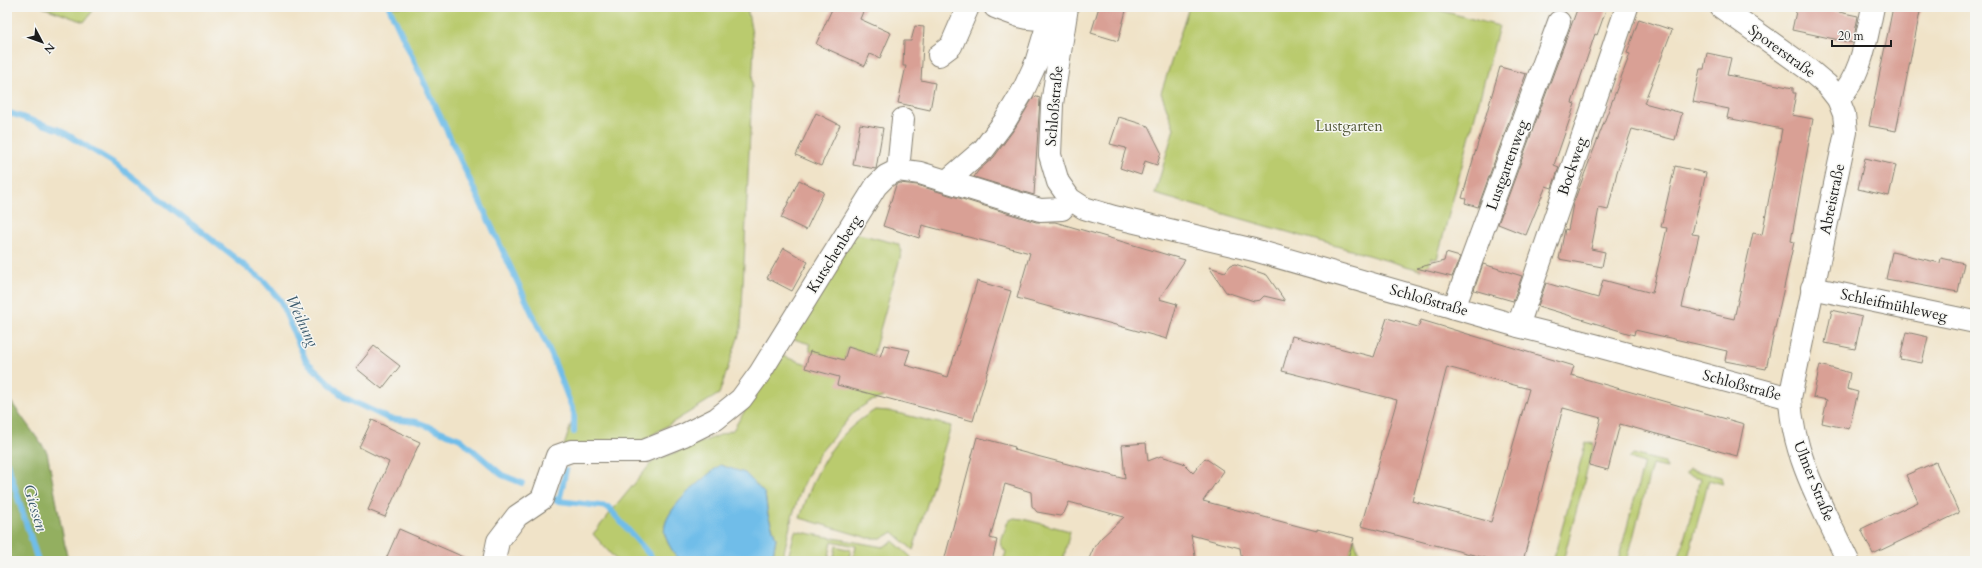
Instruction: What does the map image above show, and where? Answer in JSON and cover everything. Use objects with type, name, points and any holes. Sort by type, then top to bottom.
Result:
[{"type":"street","points":[[939,55],[950,46],[968,7]]},
{"type":"street","points":[[995,7],[1031,20],[1043,19],[1067,8]]},
{"type":"street","name":"Bockweg","points":[[1518,326],[1627,7]]},
{"type":"street","name":"Sporerstraße","points":[[1721,7],[1808,69],[1827,85],[1838,99]]},
{"type":"street","points":[[1838,99],[1849,89],[1857,74],[1873,7]]},
{"type":"street","points":[[947,181],[984,149],[1005,121],[1023,91],[1036,63],[1045,33],[1067,8]]},
{"type":"street","name":"Schloßstraße","points":[[1067,8],[1052,104],[1050,155],[1058,182],[1070,200],[1084,208],[1114,217],[1254,250],[1518,326],[1790,398]]},
{"type":"street","name":"Lustgartenweg","points":[[1454,308],[1560,22]]},
{"type":"street","name":"Abteistraße","points":[[1790,398],[1846,132],[1844,114],[1838,99]]},
{"type":"street","points":[[903,119],[898,170],[947,181],[1040,210],[1062,209],[1070,200]]},
{"type":"street","name":"Kutschenberg","points":[[494,561],[498,541],[517,516],[542,499],[557,456],[571,451],[644,451],[684,435],[716,419],[741,398],[760,373],[876,186],[886,176],[898,170]]},
{"type":"street","name":"Schleifmühleweg","points":[[1812,288],[1975,322]]},
{"type":"street","name":"Ulmer Straße","points":[[1790,398],[1791,419],[1803,462],[1848,561]]},
{"type":"green space","points":[[42,7],[96,7],[84,22]]},
{"type":"green space","points":[[390,7],[747,7],[754,45],[741,329],[719,394],[639,443],[563,449],[574,415],[552,356]]},
{"type":"green space","name":"Lustgarten","points":[[1189,7],[1427,7],[1499,26],[1437,259],[1431,258],[1429,265],[1420,270],[1155,194],[1174,128],[1161,93]]},
{"type":"green space","points":[[855,233],[898,244],[902,251],[873,355],[848,347],[844,361],[810,351],[810,344],[790,338]]},
{"type":"green space","points":[[779,355],[807,364],[819,364],[884,397],[869,402],[854,412],[819,454],[802,487],[792,517],[782,561],[772,561],[776,538],[768,515],[765,494],[674,553],[681,561],[617,561],[593,534],[653,461],[733,430]]},
{"type":"green space","points":[[7,396],[47,452],[68,561],[7,561]]},
{"type":"green space","points":[[875,410],[889,411],[951,426],[913,550],[893,532],[883,538],[868,538],[800,518],[819,470],[836,443],[860,420]]},
{"type":"green space","points":[[1586,442],[1594,444],[1563,561],[1553,561]]},
{"type":"green space","points":[[1633,454],[1664,462],[1667,468],[1652,465],[1627,561],[1618,561],[1644,463],[1629,458]]},
{"type":"green space","points":[[1689,469],[1721,477],[1723,484],[1709,480],[1687,561],[1678,561],[1701,478],[1685,474]]},
{"type":"green space","points":[[1014,518],[1070,531],[1063,561],[1003,561],[1006,552],[1000,544],[1008,521]]},
{"type":"green space","points":[[795,531],[883,547],[893,541],[911,557],[910,561],[853,561],[856,546],[832,541],[828,561],[787,561]]},
{"type":"green space","points":[[1354,538],[1361,561],[1347,561]]},
{"type":"green space","points":[[836,546],[851,550],[848,561],[833,561]]},
{"type":"water","points":[[720,465],[745,473],[765,494],[768,515],[776,538],[772,561],[681,561],[670,546],[665,535],[665,526],[668,516],[684,496]]},
{"type":"building","points":[[833,7],[865,7],[860,19],[891,33],[880,58],[870,54],[865,66],[816,44]]},
{"type":"building","points":[[1099,7],[1127,7],[1118,41],[1091,33]]},
{"type":"building","points":[[1578,7],[1607,7],[1597,35],[1595,34],[1572,103],[1575,104],[1554,165],[1559,167],[1552,188],[1546,186],[1526,235],[1498,224]]},
{"type":"building","points":[[1797,7],[1815,7],[1858,16],[1853,43],[1792,30]]},
{"type":"building","points":[[1893,7],[1921,7],[1896,131],[1869,126]]},
{"type":"building","points":[[1639,19],[1672,30],[1644,103],[1682,113],[1675,140],[1632,129],[1617,172],[1608,210],[1599,208],[1591,249],[1605,252],[1602,267],[1559,259],[1565,229],[1568,230],[1573,204],[1630,54],[1627,53]]},
{"type":"building","points":[[915,26],[924,27],[921,80],[935,83],[930,110],[898,103],[906,66],[903,66],[904,41],[911,41]]},
{"type":"building","points":[[1707,53],[1731,58],[1727,75],[1793,88],[1793,93],[1796,93],[1792,115],[1813,119],[1791,241],[1794,242],[1766,369],[1725,361],[1727,351],[1635,330],[1634,335],[1538,306],[1546,283],[1598,298],[1603,280],[1652,293],[1667,228],[1661,227],[1675,166],[1706,173],[1692,234],[1699,235],[1682,307],[1734,319],[1753,233],[1762,235],[1782,129],[1727,118],[1729,109],[1693,102],[1700,69],[1704,69]]},
{"type":"building","points":[[1500,67],[1526,74],[1478,207],[1465,203],[1466,199],[1462,198]]},
{"type":"building","points":[[1034,96],[1040,98],[1034,195],[974,177],[978,171],[994,157],[1015,128]]},
{"type":"building","points":[[816,113],[840,125],[821,166],[796,155]]},
{"type":"building","points":[[1119,117],[1148,126],[1161,152],[1157,165],[1145,161],[1141,175],[1120,168],[1126,148],[1110,144]]},
{"type":"building","points":[[860,124],[883,128],[876,169],[853,165]]},
{"type":"building","points":[[1865,158],[1896,165],[1889,196],[1858,189]]},
{"type":"building","points":[[799,180],[824,192],[806,230],[781,218]]},
{"type":"building","points":[[900,183],[917,185],[1036,222],[1055,222],[1185,260],[1159,299],[1177,304],[1167,339],[1017,298],[1030,253],[922,225],[919,238],[883,226],[896,185]]},
{"type":"building","points":[[784,248],[808,262],[792,291],[767,278]]},
{"type":"building","points":[[1892,252],[1940,263],[1941,258],[1964,263],[1958,292],[1886,279]]},
{"type":"building","points":[[1446,253],[1460,257],[1452,277],[1416,268],[1444,261]]},
{"type":"building","points":[[1235,264],[1267,275],[1285,301],[1264,296],[1260,300],[1254,301],[1226,292],[1209,267],[1225,272],[1231,265]]},
{"type":"building","points":[[1483,264],[1522,276],[1513,301],[1474,290]]},
{"type":"building","points":[[977,281],[1011,291],[973,421],[837,385],[839,377],[805,368],[810,351],[844,360],[848,347],[880,357],[884,345],[910,350],[905,365],[948,377]]},
{"type":"building","points":[[1832,310],[1862,317],[1855,349],[1825,343]]},
{"type":"building","points":[[1387,318],[1418,327],[1421,320],[1574,366],[1571,375],[1744,424],[1737,456],[1620,424],[1608,470],[1589,465],[1601,418],[1563,408],[1523,561],[1497,561],[1361,526],[1397,400],[1282,371],[1292,336],[1374,357]],"holes":[[[1447,367],[1529,389],[1491,522],[1412,501]]]},
{"type":"building","points":[[1906,332],[1928,337],[1922,363],[1900,359]]},
{"type":"building","points":[[374,346],[400,366],[382,389],[356,368]]},
{"type":"building","points":[[1820,365],[1850,373],[1847,389],[1858,392],[1849,429],[1822,423],[1827,400],[1813,397]]},
{"type":"building","points":[[372,420],[420,442],[385,517],[368,510],[389,462],[359,447]]},
{"type":"building","points":[[977,437],[1015,447],[1014,450],[1125,479],[1122,445],[1146,443],[1148,461],[1161,456],[1183,463],[1193,473],[1205,458],[1224,471],[1203,501],[1317,531],[1317,529],[1354,538],[1347,561],[1242,561],[1240,548],[1191,535],[1196,561],[1088,561],[1094,547],[1101,538],[1124,517],[1069,502],[1064,513],[1060,516],[1037,512],[1032,506],[1031,492],[1005,484],[990,538],[997,540],[992,561],[944,561]]},
{"type":"building","points":[[1936,462],[1959,513],[1873,554],[1861,529],[1918,502],[1906,475]]},
{"type":"building","points":[[399,529],[473,561],[385,561]]},
{"type":"waterway","points":[[389,7],[552,356],[574,413],[574,432]]},
{"type":"waterway","name":"Weihung","points":[[7,112],[60,130],[117,165],[264,281],[280,300],[306,361],[345,398],[390,419],[417,422],[460,439],[502,475],[522,483]]},
{"type":"waterway","name":"Giessen","points":[[7,463],[38,561]]},
{"type":"waterway","points":[[559,501],[566,470]]},
{"type":"waterway","name":"Weihung","points":[[548,496],[559,501],[608,507],[655,561]]}]
